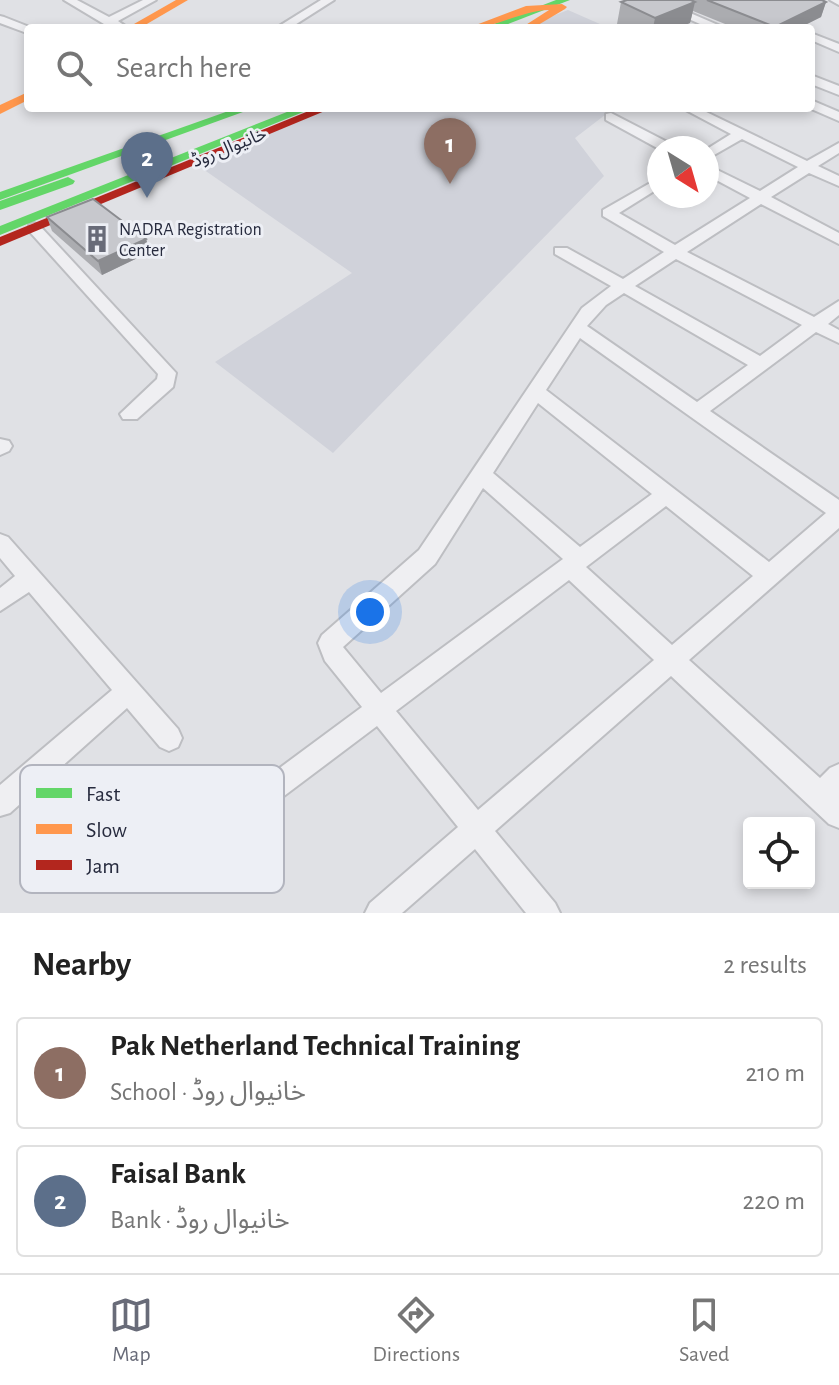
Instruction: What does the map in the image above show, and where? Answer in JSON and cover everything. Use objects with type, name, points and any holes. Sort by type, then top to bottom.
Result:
[{"type":"main road","points":[[139,24],[183,0]]},
{"type":"main road","points":[[158,24],[201,0]]},
{"type":"main road","points":[[500,24],[582,0]]},
{"type":"main road","points":[[521,24],[561,4]]},
{"type":"main road","points":[[484,24],[537,5],[561,4]]},
{"type":"main road","points":[[0,110],[24,97]]},
{"type":"main road","name":"خانیوال روڈ","points":[[0,206],[255,112]]},
{"type":"main road","name":"خانیوال روڈ","points":[[0,216],[244,116],[264,112]]},
{"type":"main road","points":[[0,231],[297,112]]},
{"type":"main road","name":"خانیوال روڈ","points":[[0,242],[316,112]]},
{"type":"main road","points":[[0,196],[244,116]]},
{"type":"street","points":[[69,0],[113,24]]},
{"type":"street","points":[[108,22],[151,0]]},
{"type":"street","points":[[289,24],[329,0]]},
{"type":"street","points":[[651,0],[709,24]]},
{"type":"street","points":[[0,19],[24,28]]},
{"type":"street","points":[[815,38],[839,48]]},
{"type":"street","points":[[815,81],[839,91]]},
{"type":"street","points":[[815,106],[839,117]]},
{"type":"street","points":[[696,112],[839,182]]},
{"type":"street","points":[[611,117],[647,137]]},
{"type":"street","points":[[719,148],[741,134]]},
{"type":"street","points":[[545,913],[333,653],[330,643],[427,557],[578,328],[600,301],[839,147]]},
{"type":"street","points":[[719,175],[839,239]]},
{"type":"street","points":[[647,189],[608,213],[675,252],[839,337]]},
{"type":"street","points":[[34,228],[167,373],[166,382],[130,414]]},
{"type":"street","points":[[561,251],[761,364]]},
{"type":"street","points":[[697,411],[839,307]]},
{"type":"street","points":[[380,913],[839,513],[578,328]]},
{"type":"street","points":[[536,392],[770,576]]},
{"type":"street","points":[[481,474],[671,659],[830,806],[839,777]]},
{"type":"street","points":[[284,780],[666,495]]},
{"type":"street","points":[[0,543],[169,738]]},
{"type":"street","points":[[0,601],[30,578]]},
{"type":"street","points":[[44,765],[129,691]]},
{"type":"street","points":[[0,803],[20,786]]},
{"type":"shaded area","points":[[568,10],[600,24],[532,24]]},
{"type":"shaded area","points":[[311,112],[609,112],[575,138],[604,176],[333,453],[215,362],[352,273],[190,160]]},
{"type":"building","points":[[707,0],[826,2],[781,24],[767,24]]},
{"type":"building","points":[[621,2],[695,2],[655,18]]},
{"type":"building","name":"NADRA Registration Center","points":[[93,199],[146,239],[98,261],[47,217]]},
{"type":"traffic: fast","points":[[499,24],[565,0]]},
{"type":"traffic: fast","points":[[0,196],[237,112]]},
{"type":"traffic: fast","points":[[0,231],[297,112]]},
{"type":"traffic: fast","points":[[0,206],[68,181]]},
{"type":"traffic: slow","points":[[139,24],[183,0]]},
{"type":"traffic: slow","points":[[484,24],[529,8],[562,7],[533,24]]},
{"type":"traffic: slow","points":[[0,110],[24,97]]},
{"type":"traffic: jam","points":[[0,242],[316,112]]},
{"type":"place","name":"Pak Netherland Technical Training","points":[[450,184]]},
{"type":"place","name":"Faisal Bank","points":[[147,198]]},
{"type":"place","name":"NADRA Registration Center","points":[[97,239]]}]
